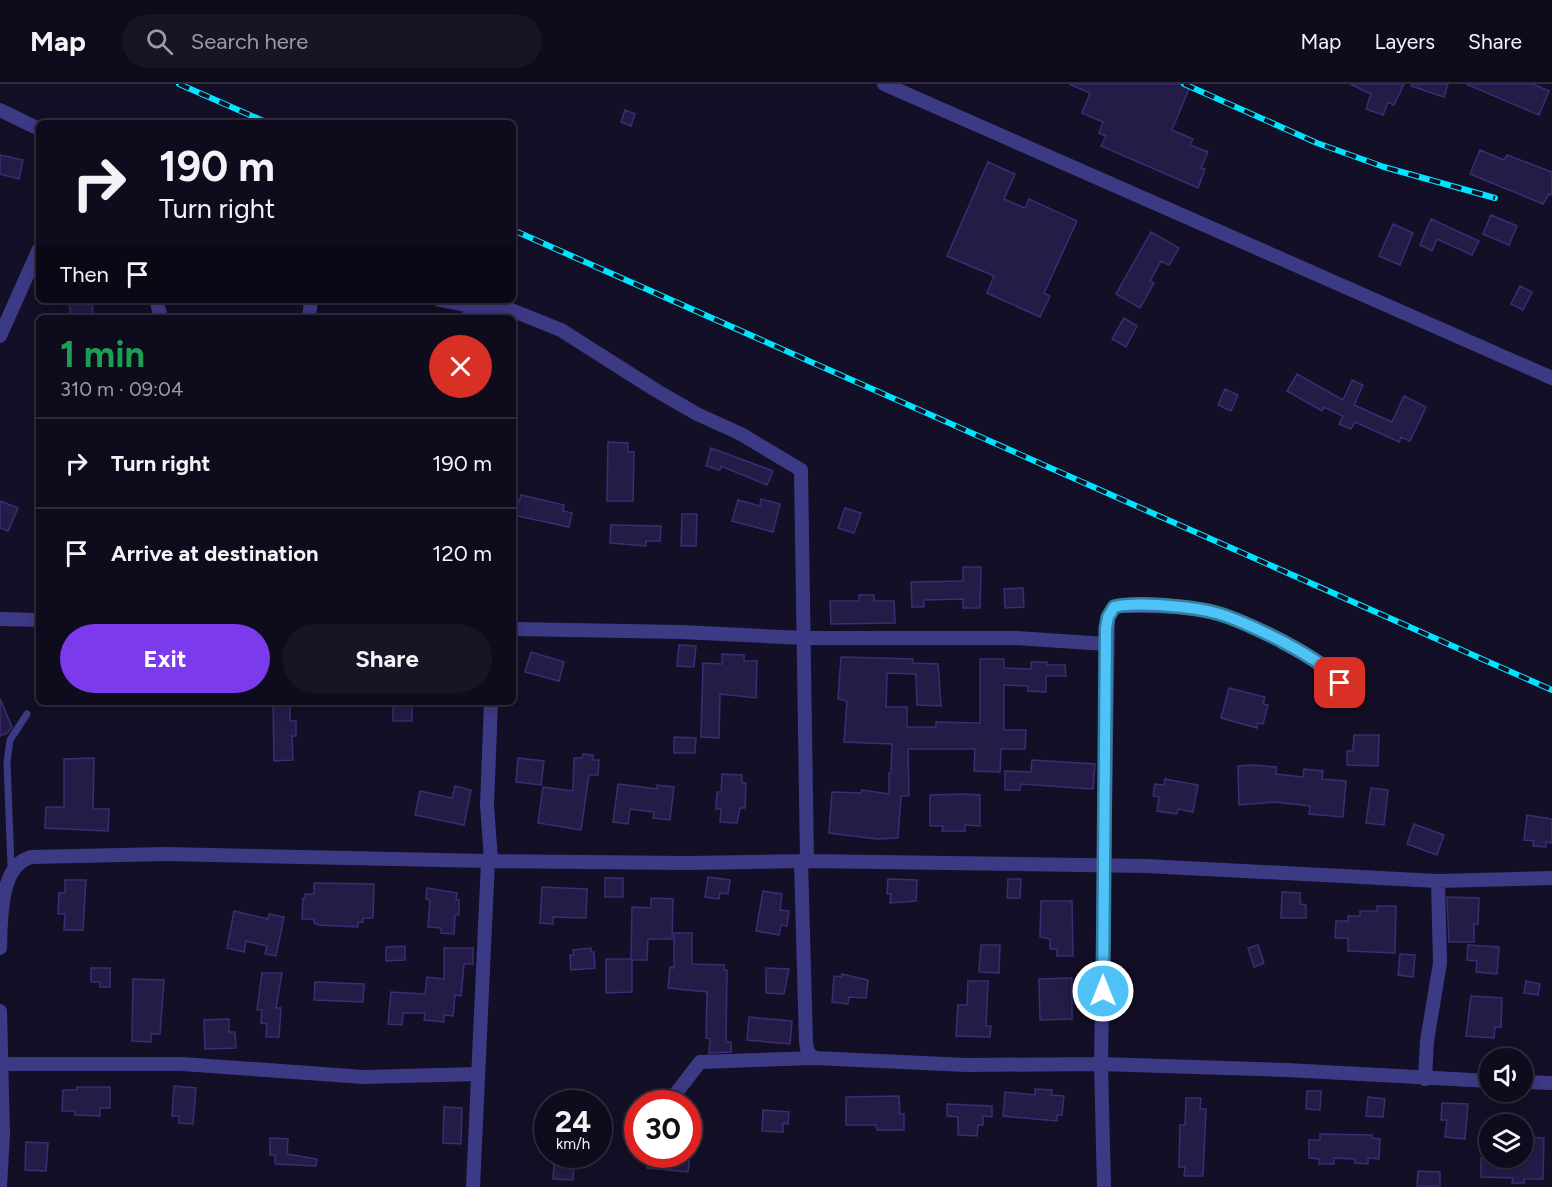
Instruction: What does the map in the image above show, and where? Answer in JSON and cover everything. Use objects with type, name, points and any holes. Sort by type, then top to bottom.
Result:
[{"type":"street","points":[[884,84],[1552,378]]},
{"type":"street","points":[[0,110],[36,128]]},
{"type":"street","points":[[0,336],[36,256]]},
{"type":"street","points":[[448,303],[470,312],[506,308],[561,330],[657,391],[697,414],[741,434],[801,470],[806,1043],[808,1053],[815,1058]]},
{"type":"street","points":[[1104,1187],[1101,1064],[1108,617],[1114,607],[1175,607],[1217,613],[1321,663],[1338,679],[1342,690]]},
{"type":"street","points":[[0,619],[36,620]]},
{"type":"street","points":[[516,629],[681,632],[804,638],[1016,638],[1106,644]]},
{"type":"street","points":[[473,1187],[489,861],[487,806],[491,705]]},
{"type":"street","points":[[0,948],[3,878],[11,866],[31,857],[166,854],[489,861],[688,863],[804,861],[1103,865],[1438,882],[1552,878]]},
{"type":"street","points":[[1425,1079],[1427,1041],[1440,963],[1438,882]]},
{"type":"street","points":[[0,1011],[3,1134],[0,1187]]},
{"type":"street","points":[[678,1090],[700,1062],[815,1058],[967,1065],[1101,1064],[1287,1070],[1479,1081]]},
{"type":"street","points":[[0,1064],[182,1064],[364,1077],[478,1074]]},
{"type":"street","points":[[1533,1082],[1552,1083]]},
{"type":"lane","points":[[11,866],[7,762],[10,740],[27,714]]},
{"type":"building","points":[[1069,84],[1191,84],[1172,130],[1193,139],[1190,145],[1208,152],[1201,168],[1205,169],[1198,188],[1101,146],[1106,136],[1099,133],[1103,122],[1082,113],[1090,93]]},
{"type":"building","points":[[1350,84],[1404,84],[1394,105],[1388,102],[1383,115],[1366,109],[1371,94]]},
{"type":"building","points":[[1412,84],[1448,84],[1444,97],[1411,86]]},
{"type":"building","points":[[1466,84],[1533,84],[1549,91],[1539,115]]},
{"type":"building","points":[[625,110],[635,114],[631,126],[621,122]]},
{"type":"building","points":[[1480,150],[1504,160],[1507,155],[1552,172],[1552,195],[1549,194],[1543,204],[1470,174]]},
{"type":"building","points":[[0,155],[23,160],[19,179],[0,174]]},
{"type":"building","points":[[988,162],[1015,174],[1004,199],[1025,208],[1029,199],[1077,221],[1044,293],[1050,296],[1040,317],[987,293],[994,276],[947,256]]},
{"type":"building","points":[[1491,215],[1517,226],[1509,245],[1483,234]]},
{"type":"building","points":[[1431,219],[1479,241],[1472,255],[1437,239],[1432,251],[1420,245]]},
{"type":"building","points":[[1393,224],[1413,233],[1400,265],[1379,256]]},
{"type":"building","points":[[1151,232],[1179,248],[1169,265],[1161,261],[1150,281],[1154,283],[1140,308],[1116,294]]},
{"type":"building","points":[[1520,286],[1532,292],[1523,310],[1511,304]]},
{"type":"building","points":[[69,303],[92,303],[93,315],[71,315]]},
{"type":"building","points":[[1124,318],[1137,326],[1126,347],[1112,339]]},
{"type":"building","points":[[1297,374],[1343,400],[1352,380],[1363,385],[1354,405],[1392,422],[1404,396],[1426,407],[1410,441],[1401,437],[1399,442],[1355,422],[1351,429],[1339,424],[1343,416],[1324,407],[1322,411],[1287,391]]},
{"type":"building","points":[[1225,389],[1238,395],[1231,411],[1218,405]]},
{"type":"building","points":[[608,442],[628,443],[628,452],[634,452],[633,501],[607,501]]},
{"type":"building","points":[[711,448],[773,471],[767,485],[721,466],[720,470],[706,466]]},
{"type":"building","points":[[521,495],[564,505],[563,511],[572,513],[569,527],[516,516],[516,501],[519,502]]},
{"type":"building","points":[[761,499],[780,504],[773,532],[732,521],[738,500],[760,506]]},
{"type":"building","points":[[0,501],[18,508],[8,531],[0,528]]},
{"type":"building","points":[[845,508],[861,513],[854,533],[838,528]]},
{"type":"building","points":[[682,514],[697,514],[696,546],[681,546]]},
{"type":"building","points":[[611,525],[661,526],[660,541],[646,541],[646,546],[610,543]]},
{"type":"building","points":[[963,567],[981,567],[980,608],[963,608],[963,599],[924,600],[924,607],[912,607],[911,582],[963,581]]},
{"type":"building","points":[[1023,588],[1024,607],[1005,608],[1004,589]]},
{"type":"building","points":[[859,595],[874,595],[874,601],[894,601],[895,623],[831,624],[830,601],[859,601]]},
{"type":"building","points":[[679,645],[696,646],[694,667],[677,666]]},
{"type":"building","points":[[531,652],[564,662],[559,681],[525,672]]},
{"type":"building","points":[[722,654],[744,655],[744,661],[757,661],[756,698],[720,694],[719,738],[701,737],[703,663],[722,664]]},
{"type":"building","points":[[841,657],[913,659],[913,663],[938,664],[941,706],[917,705],[916,674],[887,673],[886,707],[907,707],[907,727],[936,727],[936,722],[980,723],[980,659],[1004,659],[1004,668],[1031,669],[1031,662],[1065,665],[1066,676],[1046,676],[1046,692],[1028,691],[1028,686],[1004,685],[1004,730],[1026,730],[1025,749],[1001,749],[1000,772],[974,771],[975,749],[908,749],[909,796],[901,796],[898,838],[877,839],[829,833],[832,792],[861,793],[862,790],[889,794],[889,773],[891,773],[892,744],[844,742],[847,701],[838,699]]},
{"type":"building","points":[[1229,688],[1265,697],[1263,704],[1268,705],[1263,724],[1258,723],[1257,728],[1221,718]]},
{"type":"building","points":[[0,699],[12,727],[8,733],[0,736]]},
{"type":"building","points":[[273,705],[290,705],[290,721],[296,721],[296,736],[292,736],[293,760],[274,761]]},
{"type":"building","points":[[393,705],[412,705],[412,721],[393,721]]},
{"type":"building","points":[[1354,735],[1379,735],[1378,766],[1347,765],[1347,751],[1353,751]]},
{"type":"building","points":[[674,737],[696,738],[695,753],[674,753]]},
{"type":"building","points":[[583,754],[593,755],[593,760],[599,760],[598,775],[589,775],[581,830],[538,823],[543,787],[573,791],[574,758],[582,758]]},
{"type":"building","points":[[94,758],[93,809],[109,809],[108,831],[45,828],[46,807],[64,807],[64,759]]},
{"type":"building","points":[[518,758],[544,761],[541,785],[516,782]]},
{"type":"building","points":[[1032,760],[1095,764],[1093,789],[1021,784],[1020,790],[1005,790],[1005,771],[1031,772]]},
{"type":"building","points":[[1238,766],[1276,767],[1276,774],[1303,777],[1304,769],[1323,771],[1322,779],[1346,781],[1343,817],[1309,814],[1310,806],[1275,802],[1239,805]]},
{"type":"building","points":[[722,774],[742,775],[742,783],[746,783],[745,808],[740,808],[737,823],[720,822],[721,809],[716,809],[717,792],[721,792]]},
{"type":"building","points":[[1165,779],[1198,785],[1193,812],[1178,809],[1177,814],[1157,811],[1159,797],[1153,796],[1155,784],[1164,785]]},
{"type":"building","points":[[618,784],[657,789],[657,785],[674,787],[670,820],[653,818],[654,812],[630,809],[628,824],[613,822]]},
{"type":"building","points":[[455,786],[471,790],[464,825],[415,815],[420,791],[452,798]]},
{"type":"building","points":[[1371,788],[1388,790],[1384,825],[1366,823]]},
{"type":"building","points":[[930,795],[980,795],[980,826],[965,825],[965,831],[942,831],[943,826],[930,826]]},
{"type":"building","points":[[1527,815],[1552,819],[1552,843],[1546,842],[1546,847],[1533,846],[1534,841],[1524,840]]},
{"type":"building","points":[[1414,824],[1444,835],[1437,855],[1407,844]]},
{"type":"building","points":[[708,877],[730,880],[728,894],[720,893],[719,899],[705,897]]},
{"type":"building","points":[[605,878],[623,878],[623,897],[605,897]]},
{"type":"building","points":[[888,879],[917,880],[916,901],[890,903],[891,894],[887,894]]},
{"type":"building","points":[[1008,879],[1021,879],[1020,898],[1007,898]]},
{"type":"building","points":[[65,880],[86,880],[83,930],[64,930],[65,914],[58,914],[59,893],[65,893]]},
{"type":"building","points":[[314,883],[374,884],[373,918],[363,918],[363,922],[358,922],[358,927],[319,925],[314,923],[314,919],[302,919],[303,898],[305,894],[314,894]]},
{"type":"building","points":[[542,887],[587,889],[586,918],[553,917],[553,924],[540,923]]},
{"type":"building","points":[[427,888],[457,893],[459,915],[455,915],[454,934],[441,933],[441,928],[428,927],[430,900],[426,899]]},
{"type":"building","points":[[763,891],[782,894],[780,910],[789,911],[787,926],[781,925],[779,935],[756,931]]},
{"type":"building","points":[[1282,892],[1300,893],[1300,904],[1306,905],[1306,918],[1281,918]]},
{"type":"building","points":[[1447,897],[1479,898],[1478,924],[1474,924],[1474,942],[1449,942]]},
{"type":"building","points":[[651,898],[673,899],[672,939],[648,939],[647,960],[632,960],[632,992],[606,993],[606,959],[631,959],[632,907],[651,908]]},
{"type":"building","points":[[1041,901],[1072,901],[1073,956],[1057,956],[1057,949],[1050,949],[1050,939],[1040,937]]},
{"type":"building","points":[[1377,906],[1396,906],[1395,953],[1348,951],[1348,938],[1335,938],[1336,921],[1348,921],[1348,916],[1360,916],[1360,911],[1377,911]]},
{"type":"building","points":[[234,911],[268,919],[269,914],[284,917],[276,956],[265,954],[267,946],[246,941],[244,952],[227,948]]},
{"type":"building","points":[[674,933],[692,933],[692,964],[724,965],[724,970],[727,970],[726,1042],[731,1042],[731,1052],[709,1053],[710,1039],[706,1038],[707,992],[668,988],[670,967],[674,968]]},
{"type":"building","points":[[981,945],[1000,945],[999,973],[979,972]]},
{"type":"building","points":[[1258,945],[1264,963],[1254,967],[1248,948]]},
{"type":"building","points":[[1468,945],[1499,947],[1497,974],[1476,972],[1477,961],[1467,960]]},
{"type":"building","points":[[405,946],[405,960],[386,961],[386,947]]},
{"type":"building","points":[[444,948],[473,948],[473,964],[464,964],[461,996],[455,995],[453,1016],[444,1015],[444,1022],[424,1020],[425,1013],[403,1013],[402,1025],[388,1024],[391,992],[425,994],[427,977],[444,979]]},
{"type":"building","points":[[591,948],[591,952],[594,952],[595,968],[571,970],[570,955],[574,955],[573,950]]},
{"type":"building","points":[[1400,954],[1415,955],[1413,977],[1398,975]]},
{"type":"building","points":[[91,968],[110,968],[110,987],[100,987],[100,982],[91,982]]},
{"type":"building","points":[[766,968],[789,969],[784,994],[766,993]]},
{"type":"building","points":[[262,973],[282,973],[276,1008],[281,1008],[279,1037],[266,1037],[267,1024],[261,1023],[262,1010],[257,1010]]},
{"type":"building","points":[[842,974],[868,980],[866,998],[849,997],[848,1004],[832,1002],[834,976],[841,977]]},
{"type":"building","points":[[1072,978],[1072,1019],[1040,1020],[1039,979]]},
{"type":"building","points":[[133,979],[164,980],[160,1034],[151,1034],[151,1042],[132,1041]]},
{"type":"building","points":[[968,981],[988,981],[986,1026],[991,1026],[990,1037],[956,1036],[958,1005],[967,1005]]},
{"type":"building","points":[[1526,981],[1540,984],[1538,995],[1524,993]]},
{"type":"building","points":[[315,982],[364,984],[363,1002],[314,1000]]},
{"type":"building","points":[[1471,996],[1502,998],[1501,1027],[1495,1027],[1494,1038],[1466,1036]]},
{"type":"building","points":[[749,1017],[792,1021],[790,1044],[747,1040]]},
{"type":"building","points":[[229,1019],[229,1032],[235,1032],[236,1048],[205,1049],[204,1020]]},
{"type":"building","points":[[174,1086],[196,1088],[193,1124],[179,1123],[179,1116],[172,1116]]},
{"type":"building","points":[[77,1087],[110,1087],[110,1108],[100,1108],[100,1116],[75,1115],[75,1111],[62,1111],[63,1090],[77,1090]]},
{"type":"building","points":[[1035,1089],[1052,1090],[1051,1095],[1064,1096],[1062,1115],[1057,1115],[1057,1121],[1003,1116],[1005,1092],[1035,1095]]},
{"type":"building","points":[[1307,1091],[1321,1091],[1320,1110],[1306,1109]]},
{"type":"building","points":[[899,1096],[900,1114],[904,1114],[904,1130],[877,1130],[876,1125],[846,1125],[846,1097]]},
{"type":"building","points":[[1368,1097],[1385,1099],[1383,1117],[1366,1116]]},
{"type":"building","points":[[1186,1098],[1201,1098],[1200,1109],[1206,1109],[1203,1176],[1184,1176],[1185,1167],[1179,1167],[1180,1125],[1185,1125]]},
{"type":"building","points":[[1442,1103],[1468,1104],[1465,1139],[1445,1137],[1447,1120],[1441,1120]]},
{"type":"building","points":[[947,1104],[992,1106],[992,1117],[983,1116],[983,1125],[978,1125],[977,1136],[958,1135],[958,1117],[947,1116]]},
{"type":"building","points":[[444,1107],[462,1108],[461,1144],[443,1143]]},
{"type":"building","points":[[763,1110],[789,1112],[788,1124],[783,1123],[783,1132],[762,1131]]},
{"type":"building","points":[[1320,1134],[1372,1135],[1372,1138],[1380,1139],[1379,1159],[1368,1158],[1368,1164],[1355,1163],[1355,1159],[1334,1158],[1334,1164],[1319,1164],[1320,1159],[1309,1158],[1309,1140],[1320,1140]]},
{"type":"building","points":[[1533,1137],[1544,1138],[1543,1179],[1524,1179],[1524,1183],[1512,1183],[1513,1178],[1481,1177],[1481,1168],[1533,1168]]},
{"type":"building","points":[[270,1138],[288,1139],[287,1154],[317,1159],[316,1166],[275,1164],[275,1155],[270,1155]]},
{"type":"building","points":[[26,1142],[48,1143],[46,1171],[25,1170]]},
{"type":"building","points":[[554,1168],[574,1168],[573,1180],[553,1179]]},
{"type":"building","points":[[647,1168],[688,1168],[688,1172]]},
{"type":"building","points":[[1418,1171],[1440,1172],[1440,1186],[1417,1186]]},
{"type":"railway","points":[[179,84],[261,120]]},
{"type":"railway","points":[[1184,84],[1317,143],[1384,167],[1495,198]]},
{"type":"railway","points":[[516,231],[1552,690]]},
{"type":"route","points":[[1103,991],[1106,628],[1110,612],[1114,607],[1119,606],[1175,607],[1217,613],[1265,634],[1321,663],[1340,683]]}]
